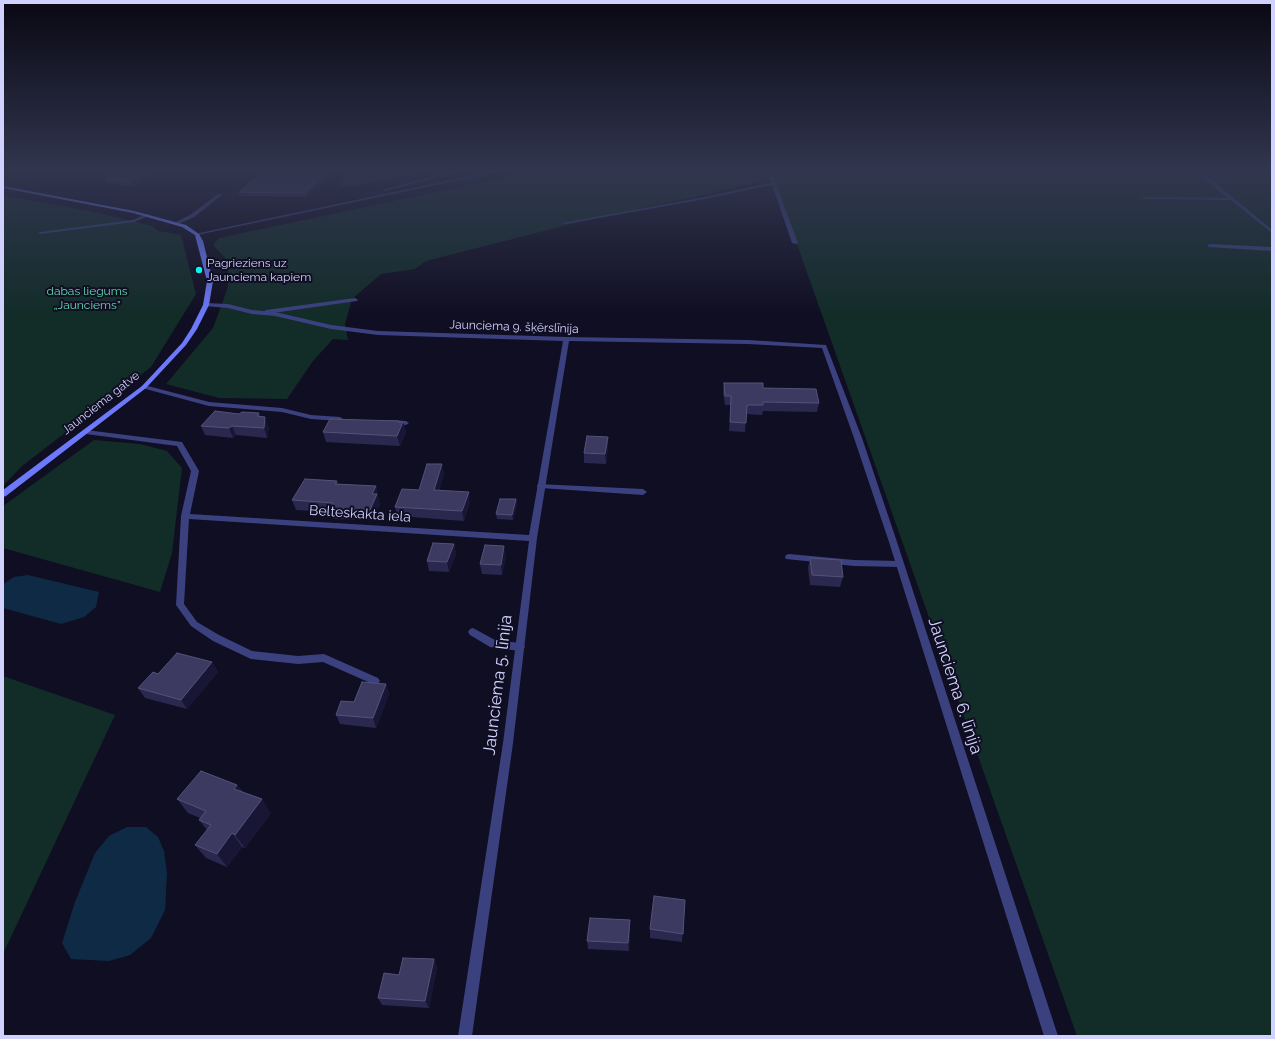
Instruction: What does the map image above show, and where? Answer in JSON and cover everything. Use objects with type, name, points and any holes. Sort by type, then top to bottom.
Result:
[{"type":"main road","points":[[162,219],[176,223],[197,234]]},
{"type":"main road","name":"Jaunciema gatve","points":[[3,494],[144,387],[184,344],[194,329],[206,305],[210,281],[203,250],[197,234]]},
{"type":"street","points":[[40,233],[138,219]]},
{"type":"street","points":[[176,223],[184,219]]},
{"type":"street","points":[[197,234],[265,219]]},
{"type":"street","points":[[565,223],[585,219]]},
{"type":"street","points":[[787,219],[795,244]]},
{"type":"street","points":[[1256,219],[1272,232]]},
{"type":"street","points":[[1210,246],[1272,249]]},
{"type":"street","points":[[266,312],[355,300]]},
{"type":"street","name":"Jaunciema 9. šķērslīnija","points":[[206,305],[228,306],[252,312],[266,312],[331,327],[378,334],[748,342],[824,346]]},
{"type":"street","name":"Jaunciema 5. līnija","points":[[465,1036],[507,750],[533,538],[566,339]]},
{"type":"street","name":"Jaunciema 6. līnija","points":[[824,346],[858,438],[1051,1036]]},
{"type":"street","points":[[144,387],[209,404],[282,410],[311,417],[345,420]]},
{"type":"street","points":[[383,421],[406,422]]},
{"type":"street","points":[[86,432],[179,444],[195,471],[185,516],[180,605],[194,624],[216,638],[251,655],[298,660],[324,658],[374,681]]},
{"type":"street","points":[[541,486],[643,492]]},
{"type":"street","name":"Belteskakta iela","points":[[185,516],[533,538]]},
{"type":"street","points":[[790,557],[854,563],[899,564]]},
{"type":"street","points":[[473,632],[493,644],[520,646]]},
{"type":"green space","name":"dabas liegums „Jaunciems”","points":[[3,219],[126,219],[152,226],[159,231],[181,235],[196,294],[151,367],[22,466],[3,486]]},
{"type":"green space","points":[[306,219],[590,219],[426,261],[415,269],[381,274],[352,299],[345,324],[348,340],[333,339],[313,361],[287,399],[219,398],[166,384],[213,328],[228,287],[228,261],[213,245],[219,238]]},
{"type":"green space","points":[[788,219],[1272,219],[1272,1036],[1077,1036]]},
{"type":"green space","points":[[94,440],[140,444],[167,451],[182,468],[172,553],[160,592],[3,548],[3,506]]},
{"type":"green space","points":[[3,676],[115,715],[3,954]]},
{"type":"water","points":[[28,575],[99,592],[96,607],[84,617],[61,624],[3,608],[3,584],[14,577]]},
{"type":"water","points":[[127,827],[146,827],[158,837],[164,851],[167,873],[165,910],[151,938],[130,955],[109,961],[71,959],[62,943],[75,902],[95,853],[109,836]]},
{"type":"building","points":[[724,383],[763,383],[763,388],[816,389],[819,403],[763,402],[763,405],[747,405],[746,423],[730,422],[731,396],[725,396]]},
{"type":"building","points":[[215,411],[239,414],[242,412],[259,413],[257,416],[265,417],[264,428],[201,426]]},
{"type":"building","points":[[330,419],[403,422],[397,436],[323,432]]},
{"type":"building","points":[[587,436],[608,437],[605,454],[584,453]]},
{"type":"building","points":[[427,464],[442,464],[434,490],[469,492],[462,511],[395,507],[402,489],[419,490]]},
{"type":"building","points":[[305,479],[337,481],[335,484],[376,486],[372,494],[377,494],[370,510],[330,509],[333,503],[292,500]]},
{"type":"building","points":[[500,499],[516,499],[512,515],[496,514]]},
{"type":"building","points":[[433,543],[454,544],[447,562],[427,561]]},
{"type":"building","points":[[485,545],[504,546],[501,565],[480,564]]},
{"type":"building","points":[[810,558],[841,560],[843,577],[812,575]]},
{"type":"building","points":[[177,653],[212,662],[181,700],[138,688],[153,672],[158,674]]},
{"type":"building","points":[[362,682],[386,684],[373,718],[336,715],[341,701],[354,702]]},
{"type":"building","points":[[201,771],[237,785],[234,789],[262,799],[235,835],[232,833],[217,854],[195,845],[211,825],[199,820],[206,811],[177,799]]},
{"type":"building","points":[[654,896],[685,900],[683,934],[650,929]]},
{"type":"building","points":[[590,918],[630,920],[628,943],[587,941]]},
{"type":"building","points":[[403,958],[434,959],[425,1001],[378,998],[384,973],[399,975]]},
{"type":"place","name":"Pagrieziens uz Jaunciema kapiem","points":[[199,270]]}]
